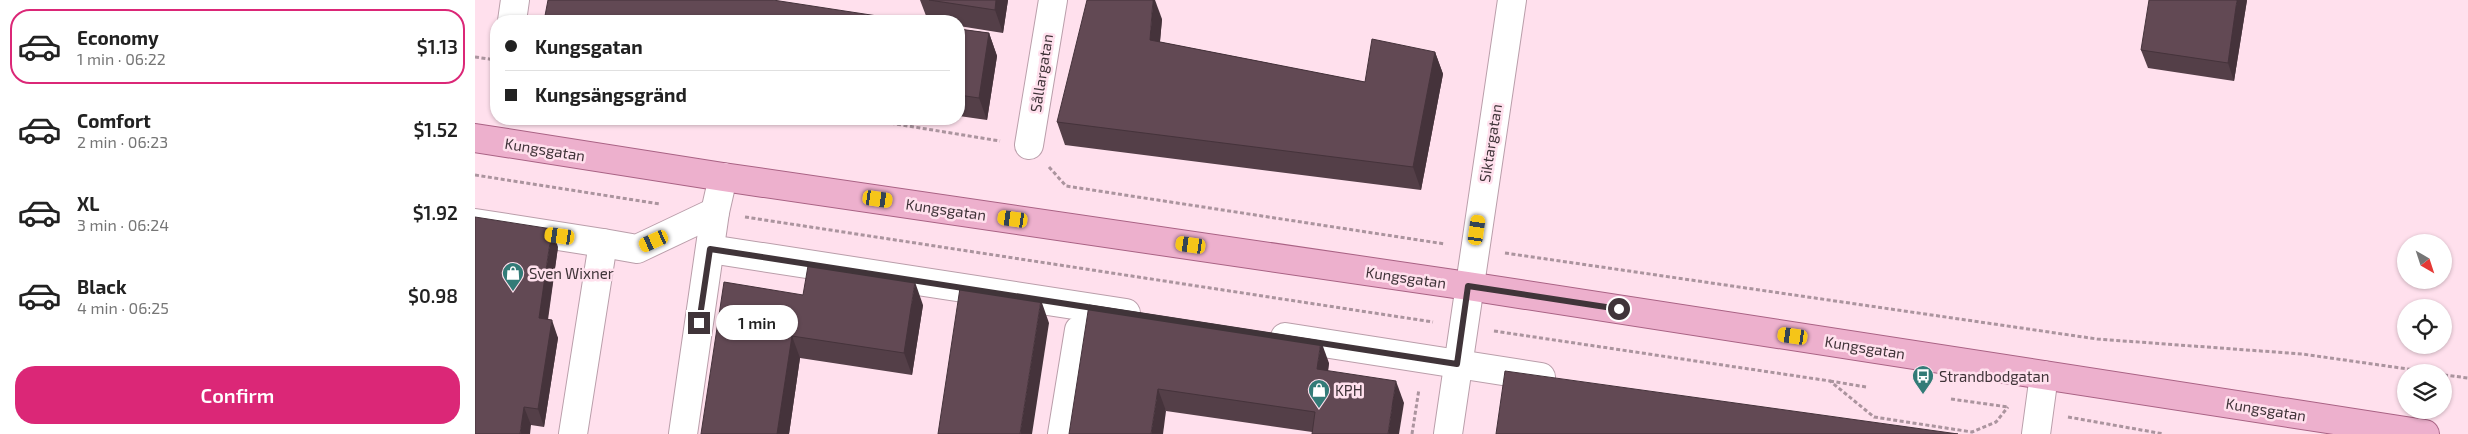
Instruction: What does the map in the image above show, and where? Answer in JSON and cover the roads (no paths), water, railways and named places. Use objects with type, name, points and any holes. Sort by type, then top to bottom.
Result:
[{"type":"main road","name":"Kungsgatan","points":[[475,138],[723,177],[1468,286],[2425,434]]},
{"type":"street","points":[[513,15],[515,0]]},
{"type":"street","name":"Sållargatan","points":[[1029,145],[1053,0]]},
{"type":"street","name":"Siktargatan","points":[[1448,434],[1473,249],[1512,0]]},
{"type":"street","points":[[683,434],[715,212],[723,177]]},
{"type":"street","points":[[475,224],[637,249],[715,212]]},
{"type":"street","points":[[573,434],[603,243]]},
{"type":"street","points":[[710,249],[1149,316]]},
{"type":"street","points":[[1062,434],[1079,330]]},
{"type":"street","points":[[1257,333],[1561,380]]},
{"type":"street","points":[[2038,423],[2044,375]]},
{"type":"place","name":"Sven Wixner","points":[[513,292]]},
{"type":"place","name":"Strandbodgatan","points":[[1923,395]]},
{"type":"place","name":"KPH","points":[[1319,409]]}]
